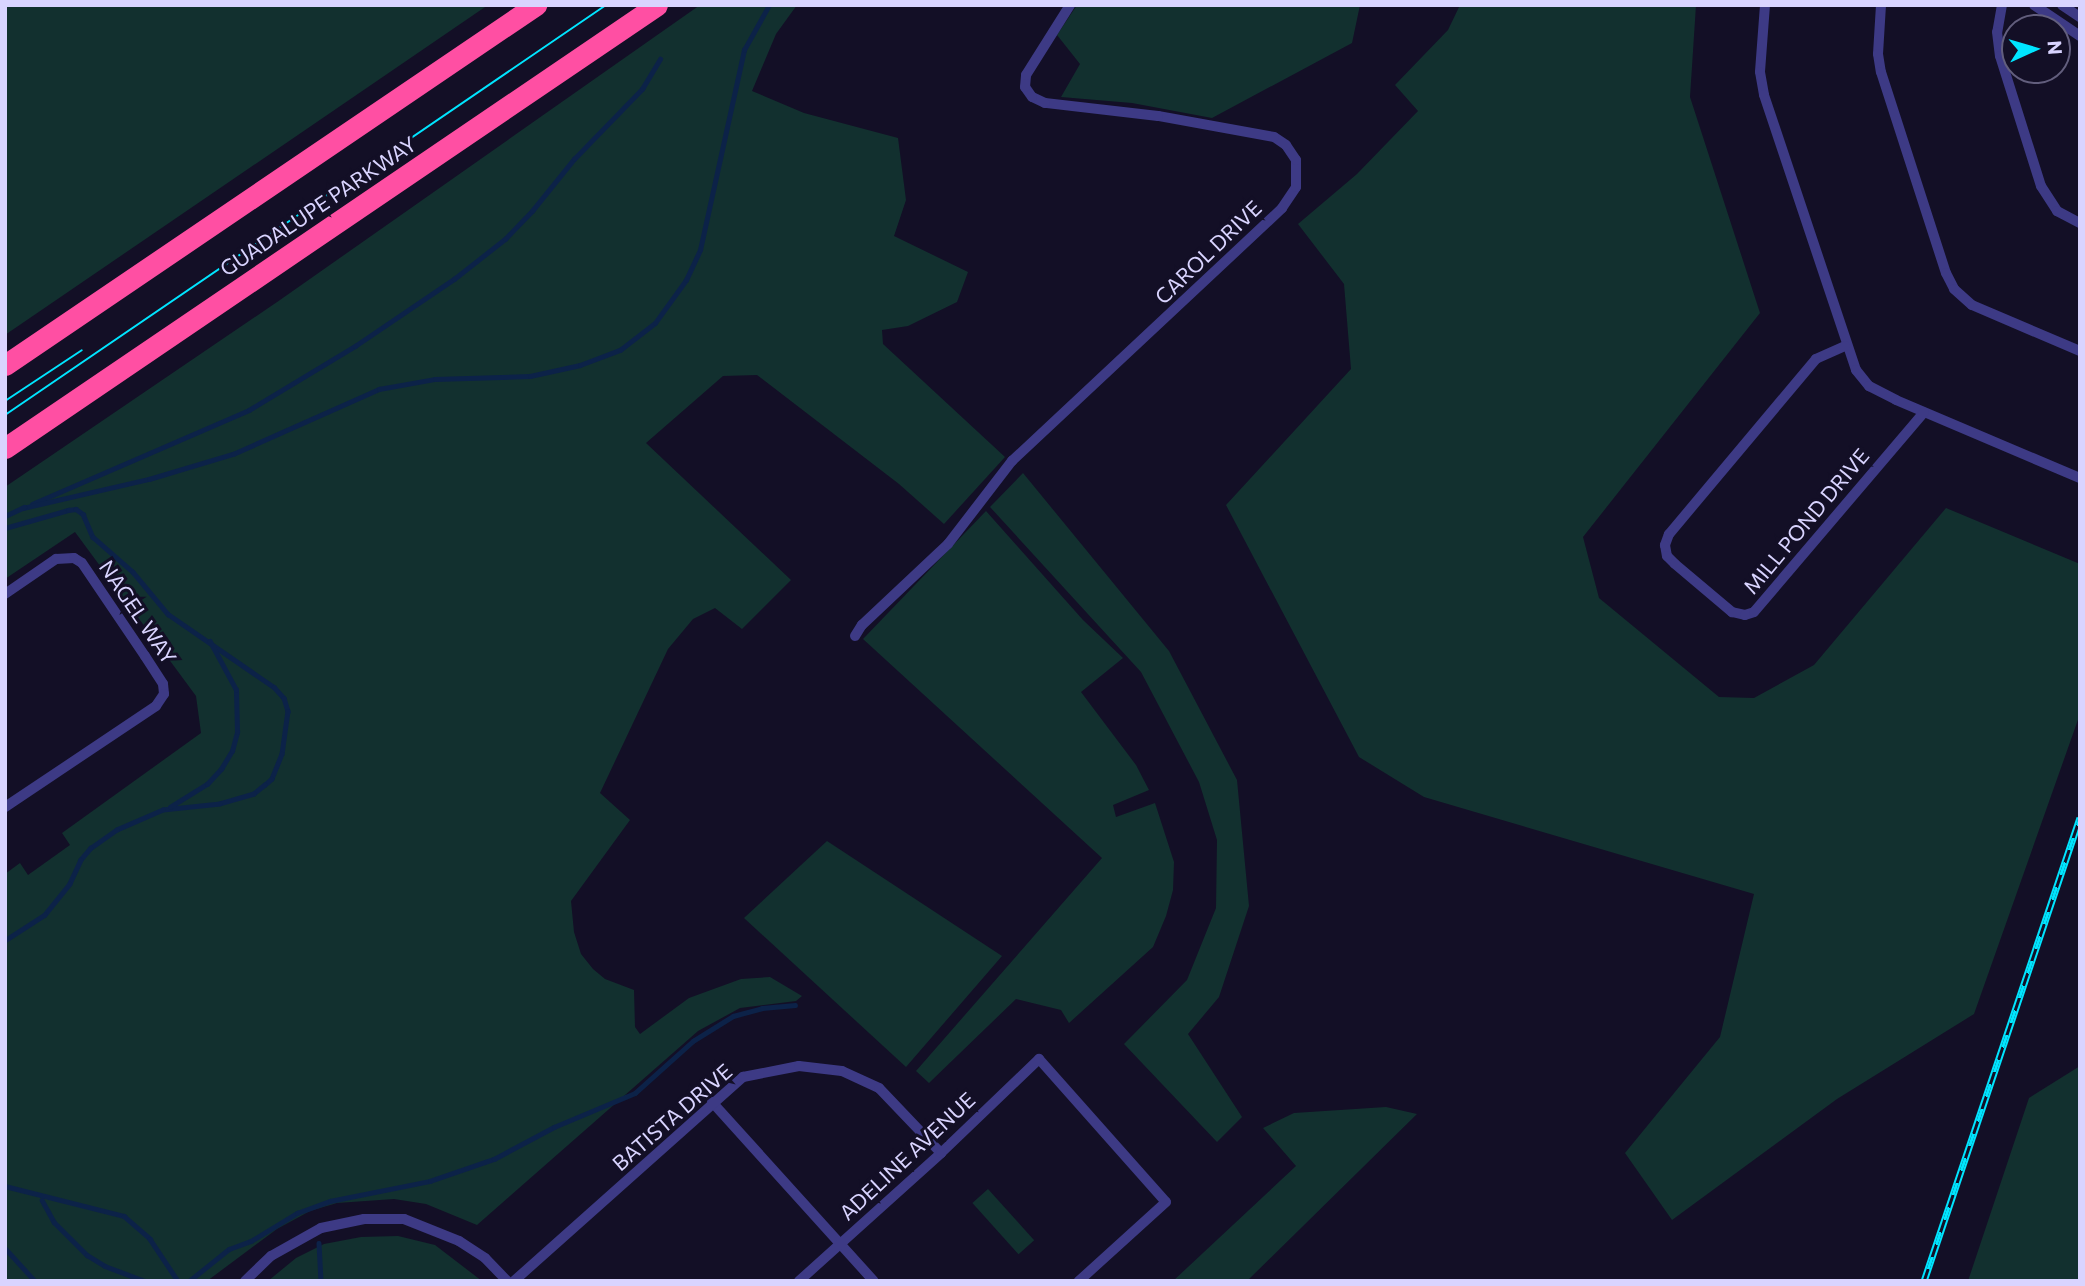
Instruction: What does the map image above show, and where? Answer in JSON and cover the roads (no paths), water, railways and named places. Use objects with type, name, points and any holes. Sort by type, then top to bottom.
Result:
[{"type":"highway","name":"GUADALUPE PARKWAY","points":[[5,365],[536,5]]},
{"type":"highway","name":"GUADALUPE PARKWAY","points":[[5,448],[657,5]]},
{"type":"street","name":"CAROL DRIVE","points":[[855,636],[862,625],[947,544],[1012,461],[1282,208],[1296,187],[1296,160],[1286,145],[1274,137],[1158,116],[1035,100],[1025,87],[1026,75],[1070,5]]},
{"type":"street","points":[[1765,5],[1760,72],[1762,86],[1845,346],[1856,370],[1869,386],[2080,478]]},
{"type":"street","points":[[1881,5],[1878,54],[1881,72],[1946,273],[1954,289],[1962,298],[1983,310],[2080,351]]},
{"type":"street","points":[[2002,5],[1997,32],[2000,56],[2041,186],[2057,211],[2080,223]]},
{"type":"street","points":[[2034,5],[2080,36]]},
{"type":"street","points":[[2062,5],[2080,17]]},
{"type":"street","name":"MILL POND DRIVE","points":[[1845,346],[1816,359],[1669,534],[1665,545],[1667,556],[1732,612],[1745,615],[1754,612],[1924,412]]},
{"type":"street","name":"NAGEL WAY","points":[[5,594],[56,559],[71,557],[82,563],[163,684],[164,694],[156,706],[7,803]]},
{"type":"street","name":"ADELINE AVENUE","points":[[799,1281],[941,1153],[1039,1059],[1166,1202],[1079,1281]]},
{"type":"street","name":"BATISTA DRIVE","points":[[514,1281],[743,1077],[799,1066],[842,1071],[879,1088],[941,1153]]},
{"type":"street","points":[[712,1102],[874,1281]]},
{"type":"street","points":[[245,1281],[271,1256],[321,1228],[364,1219],[404,1219],[451,1237],[485,1258],[508,1281]]},
{"type":"waterway","points":[[23,508],[149,479],[233,454],[379,389],[435,379],[530,376],[580,365],[620,350],[655,323],[686,280],[700,250],[744,50],[769,5]]},
{"type":"waterway","points":[[32,504],[249,410],[355,346],[454,279],[505,239],[532,211],[574,159],[642,89],[660,59]]},
{"type":"waterway","points":[[5,516],[24,507]]},
{"type":"waterway","points":[[5,528],[76,509],[83,514],[93,537],[133,572],[168,614],[274,687],[284,698],[288,711],[282,754],[272,779],[254,794],[220,804],[163,810],[117,830],[91,848],[81,860],[70,884],[45,915],[5,941]]},
{"type":"waterway","points":[[170,807],[207,784],[221,769],[232,751],[237,732],[236,690],[210,642]]},
{"type":"waterway","points":[[189,1281],[229,1249],[251,1241],[297,1213],[330,1201],[430,1181],[494,1159],[554,1127],[635,1093],[693,1041],[733,1016],[762,1008],[795,1005]]},
{"type":"waterway","points":[[5,1186],[124,1216],[150,1239],[178,1281]]},
{"type":"waterway","points":[[42,1200],[54,1222],[87,1255],[105,1266],[145,1281]]},
{"type":"waterway","points":[[319,1243],[321,1281]]},
{"type":"waterway","points":[[5,1248],[35,1281]]},
{"type":"tram line","points":[[5,415],[606,5]]},
{"type":"tram line","points":[[5,401],[82,350]]},
{"type":"railway","points":[[1924,1281],[2080,818]]}]
